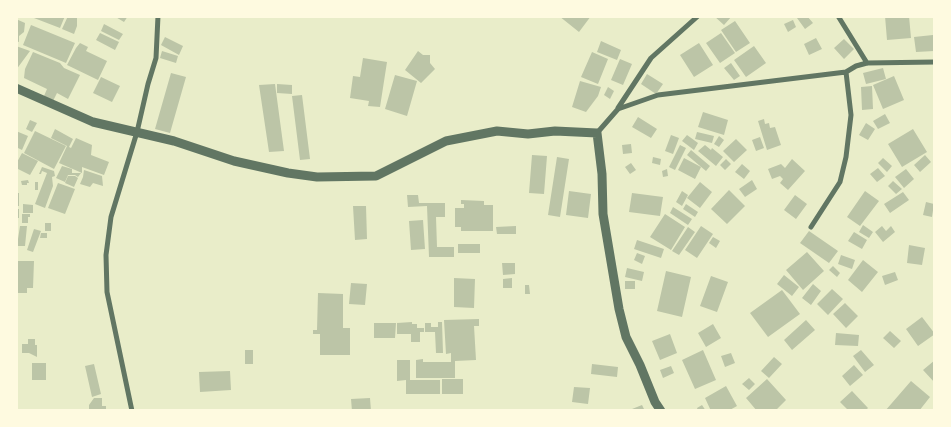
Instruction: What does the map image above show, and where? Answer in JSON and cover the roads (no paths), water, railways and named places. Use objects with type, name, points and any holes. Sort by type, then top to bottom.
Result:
[{"type":"street","points":[[132,411],[107,292],[106,255],[111,216],[137,132],[156,58],[158,16]]},
{"type":"street","points":[[661,411],[654,402],[640,365],[626,337],[619,309],[603,214],[602,174],[597,133],[618,109],[651,58],[698,16]]},
{"type":"street","points":[[838,16],[867,63]]},
{"type":"street","points":[[618,109],[658,95],[846,72],[856,66],[867,63],[935,62]]},
{"type":"street","points":[[811,228],[840,182],[846,157],[851,115],[846,72]]},
{"type":"street","points":[[16,88],[93,122],[174,141],[234,161],[288,173],[317,177],[376,176],[446,141],[497,131],[528,134],[556,131],[597,133]]}]
